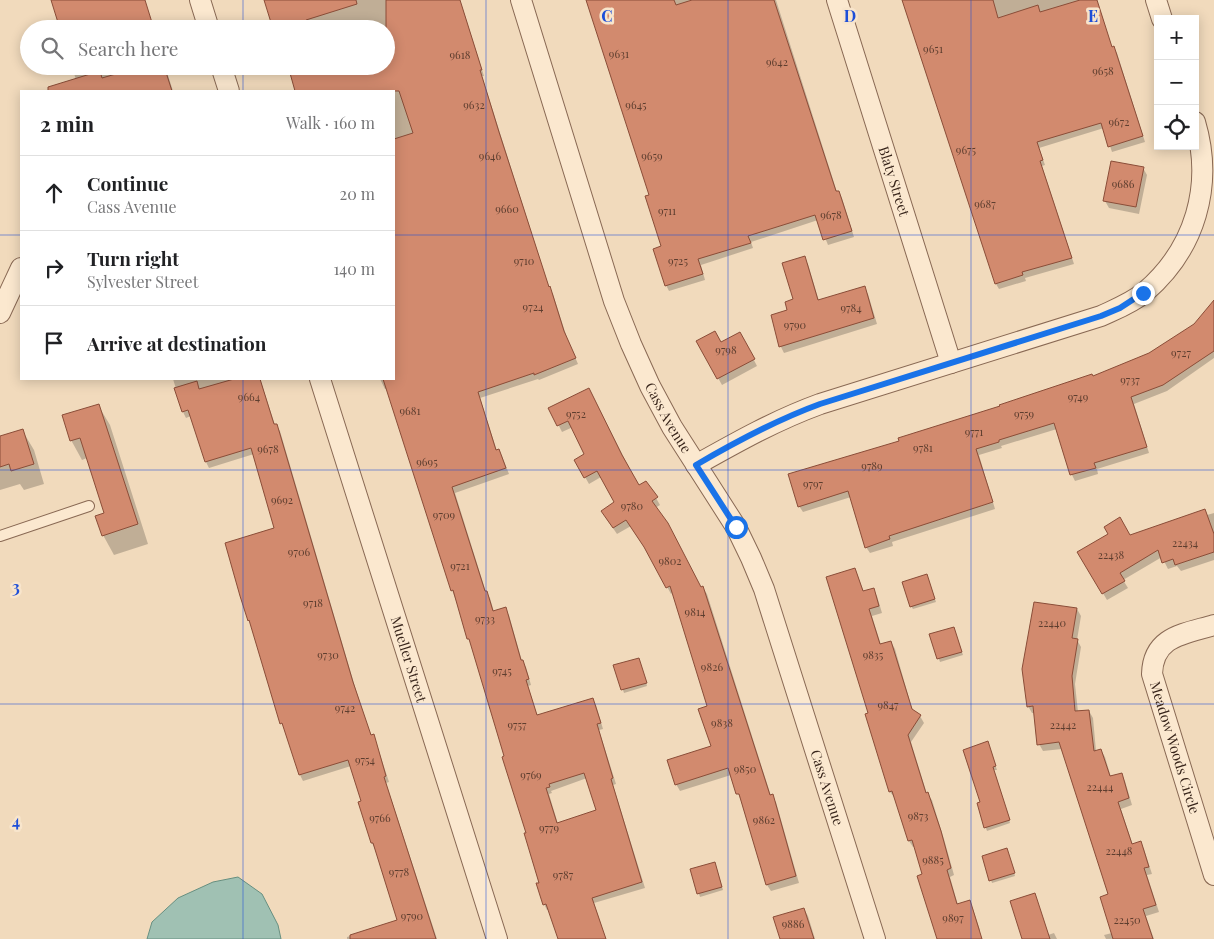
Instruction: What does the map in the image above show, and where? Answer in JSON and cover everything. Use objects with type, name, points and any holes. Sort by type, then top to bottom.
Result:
[{"type":"street","points":[[200,0],[206,20]]},
{"type":"street","name":"Cass Avenue","points":[[520,0],[614,301],[650,386],[696,465],[736,527],[764,589],[875,939]]},
{"type":"street","name":"Blaty Street","points":[[837,0],[951,364]]},
{"type":"street","points":[[1156,0],[1161,15]]},
{"type":"street","points":[[224,75],[229,90]]},
{"type":"street","points":[[696,465],[750,434],[790,415],[1120,308],[1143,293],[1168,269],[1187,240],[1199,208],[1203,166],[1199,139]]},
{"type":"street","points":[[0,313],[20,268]]},
{"type":"street","name":"Mueller Street","points":[[320,380],[497,939]]},
{"type":"street","name":"Meadow Woods Circle","points":[[1214,625],[1170,638],[1152,662],[1152,674],[1214,875]]},
{"type":"lane","points":[[0,536],[89,506]]},
{"type":"shaded area","points":[[238,877],[262,894],[278,925],[281,939],[147,939],[152,922],[178,898],[213,882]]},
{"type":"building","points":[[51,0],[145,0],[151,20],[57,20]]},
{"type":"building","points":[[264,0],[356,0],[357,4],[306,20],[270,20]]},
{"type":"building","points":[[386,0],[460,0],[499,132],[549,287],[564,331],[576,358],[534,375],[534,373],[478,392],[496,450],[499,449],[506,468],[452,487],[493,611],[506,607],[521,660],[523,660],[529,679],[526,680],[537,715],[593,698],[601,723],[597,724],[613,778],[611,779],[642,882],[592,898],[606,939],[558,939],[546,904],[543,905],[536,883],[539,883],[524,833],[526,833],[502,757],[504,756],[469,639],[467,639],[453,590],[451,591],[383,380],[395,380],[395,139],[413,133],[399,91],[295,90],[291,75],[395,75],[395,20],[386,20]],"holes":[[[584,773],[596,810],[557,823],[546,788],[550,787],[549,784]]]},
{"type":"building","points":[[586,0],[674,0],[676,5],[692,0],[774,0],[836,191],[839,191],[852,231],[823,240],[815,215],[748,236],[751,243],[698,259],[703,274],[665,286],[653,249],[661,246],[645,196],[649,195]]},
{"type":"building","points":[[902,0],[993,0],[998,18],[1038,5],[1040,12],[1080,0],[1097,0],[1143,136],[1108,147],[1101,123],[1037,142],[1043,160],[1040,161],[1072,258],[1022,272],[1023,275],[995,284]]},
{"type":"building","points":[[87,75],[101,75],[102,78],[112,75],[167,75],[172,90],[48,90],[48,87]]},
{"type":"building","points":[[1111,161],[1144,167],[1136,207],[1103,201]]},
{"type":"building","points":[[805,256],[818,300],[865,286],[874,318],[779,347],[771,315],[787,310],[785,302],[793,299],[782,263]]},
{"type":"building","points":[[1214,300],[1214,351],[1163,385],[1131,397],[1147,447],[1094,463],[1096,468],[1070,475],[1054,423],[999,440],[999,442],[976,449],[993,502],[889,536],[890,539],[865,548],[848,491],[798,507],[788,474],[899,441],[898,438],[1000,406],[1092,374],[1093,376],[1149,353],[1194,324]]},
{"type":"building","points":[[715,331],[721,342],[740,332],[755,359],[717,379],[696,341]]},
{"type":"building","points":[[230,380],[260,380],[274,424],[277,424],[353,682],[371,735],[374,734],[386,776],[384,777],[436,939],[350,939],[350,935],[397,920],[358,802],[361,801],[348,760],[299,775],[282,723],[280,724],[225,543],[274,528],[251,448],[205,462],[188,410],[182,412],[174,388],[197,381],[199,389]]},
{"type":"building","points":[[589,388],[639,485],[646,481],[658,497],[652,501],[668,523],[701,587],[703,586],[770,795],[773,794],[796,876],[766,885],[739,794],[736,794],[728,768],[675,785],[667,760],[711,746],[698,709],[707,706],[670,586],[666,588],[644,547],[626,520],[613,528],[601,511],[614,502],[597,471],[584,478],[574,460],[584,454],[568,421],[557,426],[548,408]]},
{"type":"building","points":[[99,404],[138,524],[102,536],[95,516],[104,513],[80,438],[70,441],[62,415]]},
{"type":"building","points":[[23,429],[34,464],[11,471],[9,464],[0,467],[0,436]]},
{"type":"building","points":[[1205,509],[1214,534],[1214,552],[1175,565],[1173,559],[1162,563],[1158,550],[1120,573],[1125,581],[1102,594],[1077,552],[1108,534],[1104,527],[1120,517],[1130,535]]},
{"type":"building","points":[[855,568],[863,591],[874,588],[879,606],[869,609],[880,644],[891,641],[912,709],[921,715],[908,735],[926,793],[928,792],[941,831],[951,868],[947,870],[957,904],[970,900],[982,939],[937,939],[917,876],[922,874],[912,840],[908,841],[892,791],[889,792],[865,714],[868,713],[826,577]]},
{"type":"building","points":[[927,574],[935,599],[910,607],[902,582]]},
{"type":"building","points":[[1034,602],[1077,608],[1072,638],[1078,639],[1072,676],[1075,711],[1089,710],[1094,751],[1101,749],[1110,776],[1122,773],[1129,798],[1118,802],[1132,844],[1141,841],[1149,867],[1144,868],[1156,905],[1143,909],[1153,939],[1113,939],[1100,897],[1108,894],[1059,742],[1037,745],[1033,706],[1027,707],[1022,669]]},
{"type":"building","points":[[954,627],[962,652],[937,659],[929,634]]},
{"type":"building","points":[[639,658],[647,683],[621,690],[613,665]]},
{"type":"building","points":[[988,741],[996,766],[993,767],[1010,820],[984,828],[977,803],[980,802],[963,750]]},
{"type":"building","points":[[1007,848],[1015,873],[989,881],[982,856]]},
{"type":"building","points":[[715,862],[722,887],[697,894],[690,869]]},
{"type":"building","points":[[1035,893],[1050,939],[1022,939],[1010,901]]},
{"type":"building","points":[[804,908],[814,939],[780,939],[773,917]]},
{"type":"route","points":[[736,527],[696,465],[750,434],[790,415],[1101,316],[1120,308],[1143,293]]}]
